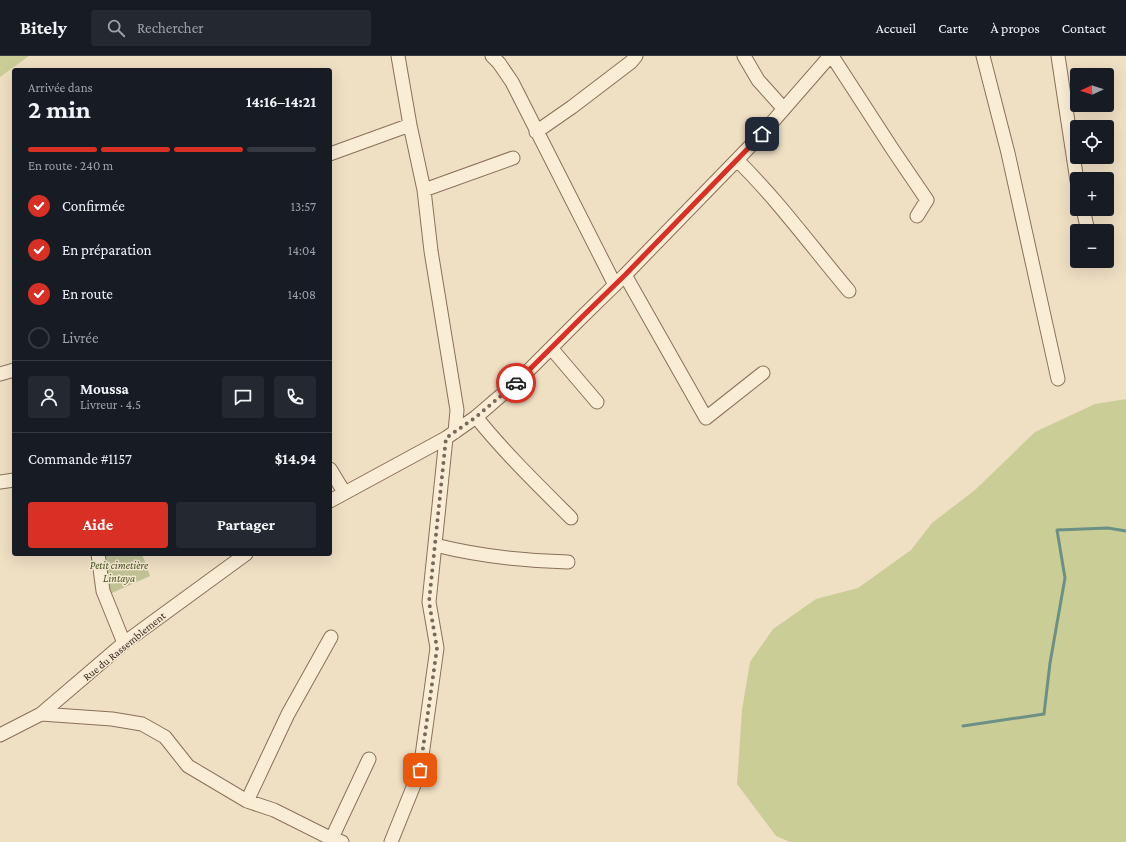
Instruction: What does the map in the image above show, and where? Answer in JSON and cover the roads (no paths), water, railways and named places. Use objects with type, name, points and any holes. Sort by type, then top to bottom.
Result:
[{"type":"street","points":[[391,842],[420,770],[437,648],[429,602],[435,545],[451,435],[457,410],[431,251],[424,190],[410,125],[398,56]]},
{"type":"street","points":[[492,56],[499,63],[512,82],[536,132],[616,285]]},
{"type":"street","points":[[536,132],[585,98],[631,62],[636,56]]},
{"type":"street","points":[[744,56],[758,80],[784,109]]},
{"type":"street","points":[[332,500],[451,435],[476,417],[519,380],[616,285],[737,160],[831,56],[927,200],[917,216]]},
{"type":"street","points":[[983,56],[1008,153],[1058,379]]},
{"type":"street","points":[[1058,56],[1076,172]]},
{"type":"street","points":[[332,153],[410,125]]},
{"type":"street","points":[[424,190],[512,158]]},
{"type":"street","points":[[737,160],[771,197],[849,291]]},
{"type":"street","points":[[625,275],[706,418],[763,373]]},
{"type":"street","points":[[551,348],[597,402]]},
{"type":"street","points":[[0,374],[12,371]]},
{"type":"street","points":[[476,417],[511,458],[571,518]]},
{"type":"street","points":[[332,472],[344,492]]},
{"type":"street","points":[[0,482],[12,480]]},
{"type":"street","points":[[435,545],[467,553],[497,558],[538,562],[568,562]]},
{"type":"street","points":[[98,556],[103,591],[124,643]]},
{"type":"street","name":"Rue du Rassemblement","points":[[0,735],[42,714],[124,643],[243,556]]},
{"type":"street","points":[[247,801],[288,714],[331,637]]},
{"type":"street","points":[[42,714],[112,719],[142,724],[165,737],[188,766],[247,801],[274,810],[335,841],[369,759]]},
{"type":"waterway","points":[[963,726],[1044,714],[1050,663],[1065,578],[1057,530],[1108,528],[1126,531]]},
{"type":"park label","name":"Petit cimetière Lintaya","points":[[119,571]]}]
